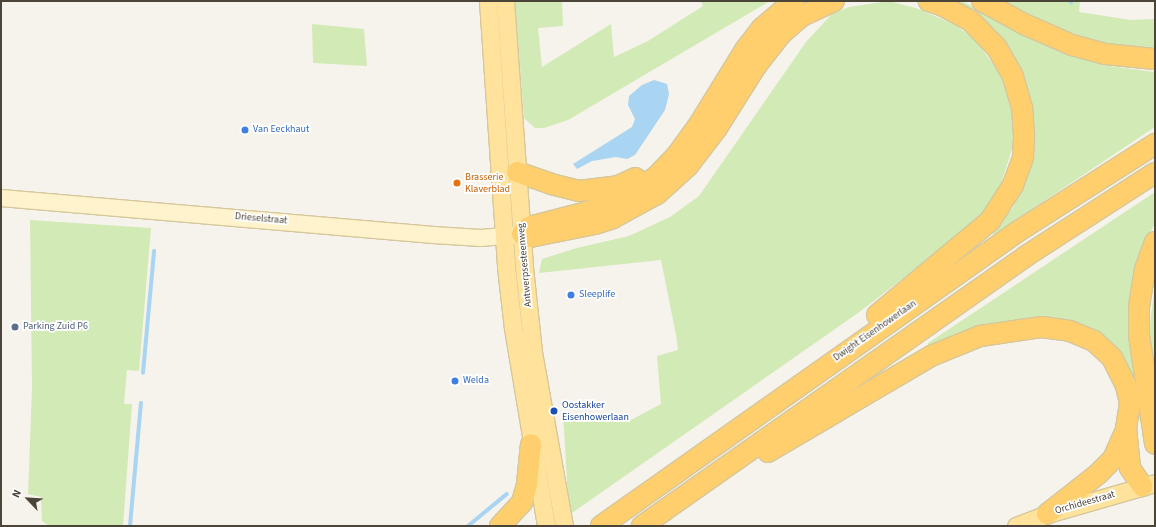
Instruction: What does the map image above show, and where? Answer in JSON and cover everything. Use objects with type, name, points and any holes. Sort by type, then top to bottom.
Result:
[{"type":"highway","points":[[513,235],[529,226],[587,212],[632,194],[657,176],[677,155],[745,50],[762,28],[794,1]]},
{"type":"highway","points":[[513,235],[530,237],[595,224],[613,218],[657,194],[688,166],[717,128],[756,66],[782,34],[802,16],[834,1]]},
{"type":"highway","points":[[848,350],[879,313],[990,221],[1014,185],[1023,157],[1024,135],[1022,108],[1013,76],[996,47],[971,21],[941,5],[929,1]]},
{"type":"highway","points":[[982,1],[1024,24],[1072,45],[1105,54],[1155,59]]},
{"type":"highway","name":"Dwight Eisenhowerlaan","points":[[600,526],[848,350],[1018,232],[1155,144]]},
{"type":"highway","points":[[517,172],[568,189],[598,190],[618,186],[677,155]]},
{"type":"highway","points":[[642,526],[1026,256],[1155,173]]},
{"type":"highway","points":[[1155,242],[1146,269],[1139,307],[1142,370],[1152,406],[1155,444]]},
{"type":"highway","points":[[718,472],[767,452],[931,356],[980,336],[1026,327],[1070,330],[1094,341],[1107,354],[1126,386],[1130,403],[1126,428],[1113,459],[1098,474],[1047,514]]},
{"type":"highway","points":[[1126,428],[1130,468],[1149,485]]},
{"type":"highway","points":[[500,526],[522,502],[527,484],[531,444]]},
{"type":"main road","name":"Antwerpsesteenweg","points":[[488,1],[513,235],[564,526]]},
{"type":"main road","name":"Antwerpsesteenweg","points":[[505,1],[517,172],[513,235],[513,328],[531,444],[546,526]]},
{"type":"main road","name":"Orchideestraat","points":[[1016,526],[1047,514],[1149,485]]},
{"type":"street","name":"Drieselstraat","points":[[1,198],[434,235],[481,238],[513,235]]},
{"type":"green space","points":[[515,1],[562,1],[563,26],[538,28],[542,67],[611,24],[614,57],[648,41],[703,6],[701,1],[770,1],[568,120],[544,128],[535,128],[524,118]]},
{"type":"green space","points":[[889,1],[919,9],[955,25],[975,39],[1002,77],[1015,126],[1012,149],[999,190],[988,209],[971,226],[858,313],[569,515],[563,413],[629,421],[661,404],[657,356],[678,350],[661,260],[539,273],[542,259],[577,248],[629,236],[670,217],[699,196],[806,42],[832,14],[849,7]]},
{"type":"green space","points":[[949,1],[962,1],[1034,39],[1102,65],[1155,72],[1155,127],[993,235],[992,231],[1013,208],[1035,153],[1031,150],[1027,101]]},
{"type":"green space","points":[[1005,1],[1080,1],[1079,12],[1131,20],[1155,19],[1155,47],[1113,46],[1057,28]]},
{"type":"green space","points":[[312,24],[364,29],[367,66],[313,63]]},
{"type":"green space","points":[[1155,192],[1155,222],[1140,259],[1143,419],[1139,420],[1138,401],[1085,329],[928,347],[928,343]]},
{"type":"green space","points":[[30,220],[151,228],[139,371],[127,370],[124,404],[132,404],[123,526],[49,526],[42,521],[41,497],[28,494],[32,388]]},
{"type":"green space","points":[[1155,284],[1155,381],[1149,332]]},
{"type":"water","points":[[654,80],[667,84],[669,94],[665,110],[635,155],[627,159],[616,157],[592,161],[577,169],[573,164],[632,127],[635,119],[628,105],[629,96],[642,85]]},
{"type":"waterway","points":[[143,373],[154,251]]},
{"type":"waterway","points":[[130,526],[141,403]]},
{"type":"waterway","points":[[468,526],[507,494]]},
{"type":"place","name":"Van Eeckhaut","points":[[245,130]]},
{"type":"place","name":"Brasserie Klaverblad","points":[[457,183]]},
{"type":"place","name":"Sleeplife","points":[[571,295]]},
{"type":"place","name":"Parking Zuid P6","points":[[15,327]]},
{"type":"place","name":"Welda","points":[[455,381]]},
{"type":"place","name":"Oostakker Eisenhowerlaan","points":[[554,411]]}]
